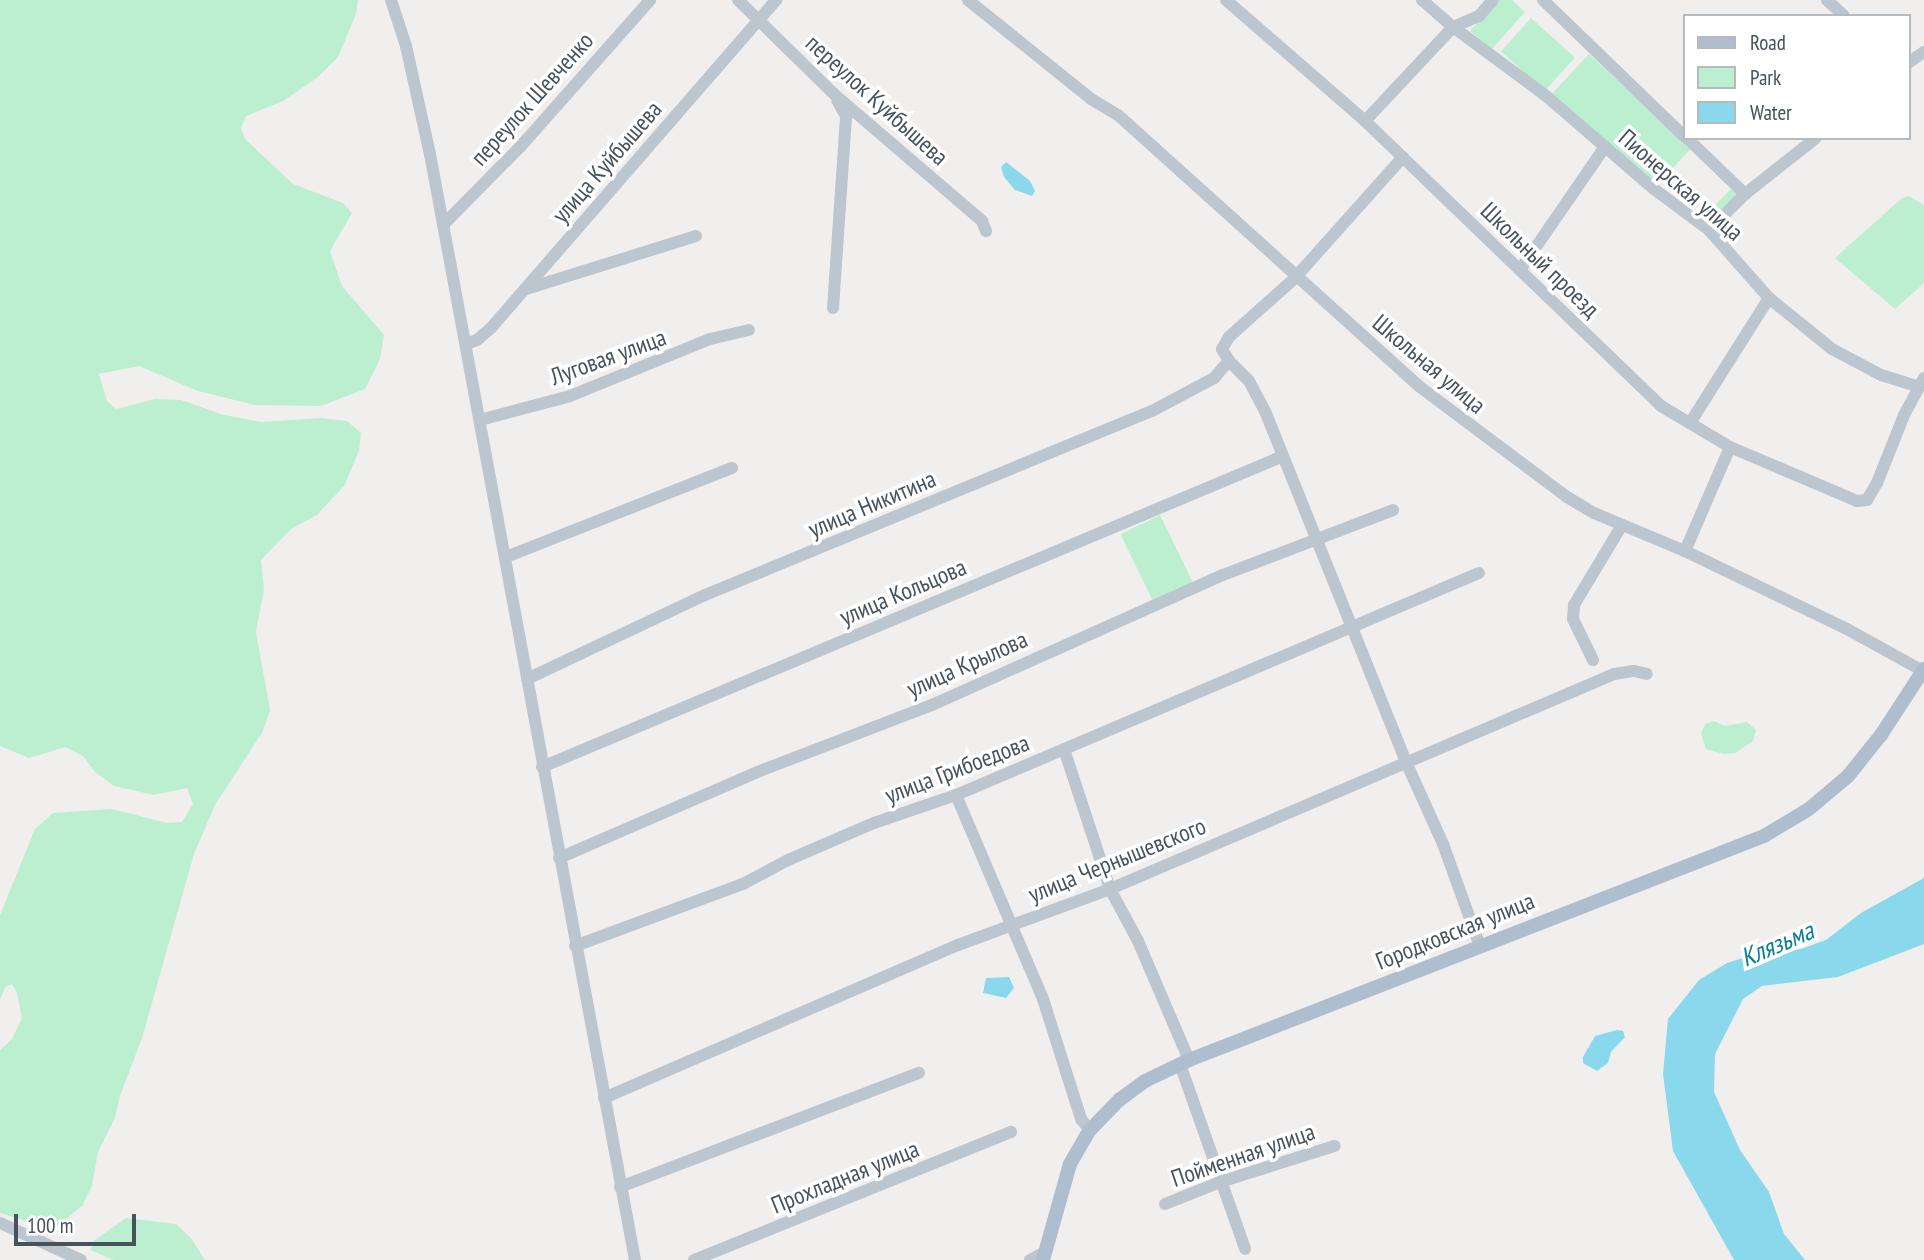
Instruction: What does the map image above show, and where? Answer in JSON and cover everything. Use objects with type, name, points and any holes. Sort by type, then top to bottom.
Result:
[{"type":"main road","name":"Городковская улица","points":[[1044,1256],[1070,1164],[1090,1130],[1136,1087],[1184,1062],[1764,836],[1809,809],[1856,766],[1881,735],[1924,670]]},
{"type":"street","points":[[391,0],[406,46],[443,225],[635,1260]]},
{"type":"street","name":"переулок Шевченко","points":[[443,225],[521,146],[650,0]]},
{"type":"street","name":"переулок Куйбышева","points":[[738,0],[834,94],[982,221],[986,231]]},
{"type":"street","name":"улица Куйбышева","points":[[466,344],[477,340],[491,328],[776,0]]},
{"type":"street","name":"Школьная улица","points":[[968,0],[1091,99],[1118,115],[1295,278],[1420,387],[1567,498],[1847,629],[1924,670]]},
{"type":"street","name":"Школьный проезд","points":[[1226,0],[1365,121],[1661,406],[1730,447],[1857,501],[1867,500],[1921,382]]},
{"type":"street","name":"Пионерская улица","points":[[1422,0],[1453,27],[1545,95],[1654,189],[1709,230],[1769,298],[1832,349],[1881,375],[1921,382]]},
{"type":"street","points":[[1365,121],[1453,27],[1479,16],[1493,0]]},
{"type":"street","points":[[1543,0],[1682,133]]},
{"type":"street","points":[[1827,0],[1842,14]]},
{"type":"street","points":[[833,308],[846,116],[834,94]]},
{"type":"street","points":[[1689,140],[1745,194]]},
{"type":"street","points":[[1709,230],[1745,194],[1813,140]]},
{"type":"street","points":[[1520,270],[1605,147]]},
{"type":"street","points":[[1403,157],[1295,278],[1229,337],[1222,349],[1228,361],[1249,381],[1265,411],[1281,457],[1406,762],[1443,844],[1480,946]]},
{"type":"street","points":[[523,291],[696,236]]},
{"type":"street","points":[[1690,423],[1769,298]]},
{"type":"street","name":"Луговая улица","points":[[480,420],[570,396],[710,339],[749,330]]},
{"type":"street","name":"улица Никитина","points":[[527,679],[705,595],[1152,411],[1204,384],[1228,361]]},
{"type":"street","points":[[1685,551],[1730,447]]},
{"type":"street","name":"улица Кольцова","points":[[542,767],[1281,457]]},
{"type":"street","points":[[506,557],[732,468]]},
{"type":"street","name":"улица Крылова","points":[[559,858],[777,764],[932,705],[1223,575],[1393,510]]},
{"type":"street","points":[[1593,660],[1573,619],[1574,605],[1622,525]]},
{"type":"street","name":"улица Грибоедова","points":[[575,946],[687,906],[874,823],[956,795],[1479,573]]},
{"type":"street","name":"улица Чернышевского","points":[[604,1098],[1010,925],[1110,889],[1614,674],[1634,671],[1647,674]]},
{"type":"street","points":[[1064,750],[1110,889],[1138,940],[1184,1062],[1220,1182],[1245,1249]]},
{"type":"street","points":[[956,795],[1043,999],[1081,1119],[1090,1130]]},
{"type":"street","points":[[620,1187],[919,1073]]},
{"type":"street","name":"Прохладная улица","points":[[694,1260],[1012,1132]]},
{"type":"street","name":"Пойменная улица","points":[[1165,1204],[1220,1182],[1334,1146]]},
{"type":"street","points":[[0,1223],[81,1260]]},
{"type":"street","points":[[1030,1260],[1044,1256]]},
{"type":"green space","points":[[0,0],[358,0],[356,14],[338,57],[318,77],[283,101],[246,116],[241,128],[245,139],[293,184],[343,203],[352,213],[330,251],[342,286],[384,335],[380,359],[365,389],[321,406],[255,405],[198,391],[139,366],[99,374],[107,401],[116,409],[155,399],[181,400],[224,415],[261,422],[321,418],[347,421],[361,433],[359,451],[344,486],[317,515],[291,529],[261,560],[264,589],[256,632],[270,710],[263,731],[215,805],[194,854],[142,1038],[120,1096],[115,1118],[98,1152],[92,1186],[82,1206],[57,1226],[35,1224],[0,1213],[0,1050],[12,1039],[22,1018],[17,993],[12,984],[5,987],[0,1000],[0,915],[35,829],[53,813],[112,809],[167,823],[182,822],[193,804],[187,788],[154,795],[114,786],[95,772],[83,756],[65,747],[29,758],[0,746]]},
{"type":"green space","points":[[1498,0],[1512,0],[1525,12],[1492,49],[1470,31]]},
{"type":"green space","points":[[1531,18],[1575,57],[1545,91],[1501,51]]},
{"type":"green space","points":[[1589,54],[1691,149],[1654,188],[1552,93]]},
{"type":"green space","points":[[1732,188],[1738,194],[1708,223],[1702,218]]},
{"type":"green space","points":[[1909,196],[1924,205],[1924,283],[1895,309],[1835,258],[1902,198]]},
{"type":"green space","points":[[1160,515],[1193,583],[1154,603],[1120,534]]},
{"type":"green space","points":[[1714,721],[1725,726],[1747,722],[1756,730],[1753,741],[1735,753],[1724,754],[1706,749],[1701,734],[1705,724]]},
{"type":"green space","points":[[126,1218],[176,1224],[191,1238],[205,1260],[113,1260],[91,1250],[92,1242]]},
{"type":"water","points":[[1006,162],[1030,181],[1035,191],[1032,196],[1015,190],[1004,177],[1001,167]]},
{"type":"water","points":[[1924,878],[1924,944],[1838,977],[1762,986],[1743,999],[1715,1054],[1714,1092],[1740,1150],[1769,1192],[1784,1234],[1805,1260],[1734,1260],[1673,1151],[1663,1074],[1668,1019],[1699,980],[1727,963],[1761,952],[1801,949],[1826,940],[1861,913]]},
{"type":"water","points":[[1009,977],[1014,988],[1006,998],[983,993],[986,978]]},
{"type":"water","points":[[1623,1031],[1625,1037],[1611,1052],[1608,1063],[1597,1071],[1583,1063],[1583,1057],[1595,1036]]},
{"type":"water label","name":"Клязьма","points":[[1777,944]]}]
